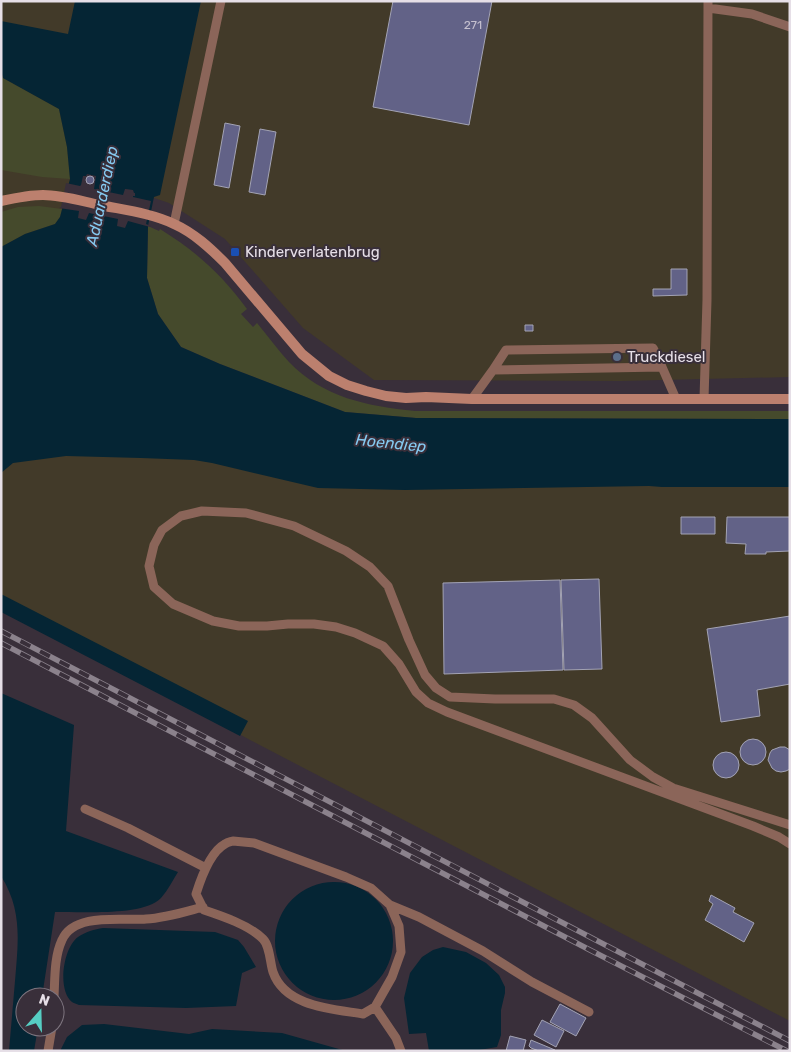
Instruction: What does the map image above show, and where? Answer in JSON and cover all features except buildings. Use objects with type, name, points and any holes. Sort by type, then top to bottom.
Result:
[{"type":"main road","points":[[1,201],[24,196],[44,195],[63,197],[156,217],[174,224],[189,232],[225,263],[302,354],[330,376],[366,392],[406,398],[790,399]]},
{"type":"lane","points":[[174,224],[220,1]]},
{"type":"lane","points":[[704,399],[707,300],[708,4],[752,14],[790,27]]},
{"type":"lane","points":[[472,399],[506,350],[653,348],[676,399]]},
{"type":"lane","points":[[493,370],[662,366]]},
{"type":"lane","points":[[790,825],[673,788],[653,777],[630,760],[592,718],[574,705],[554,699],[450,697],[443,693],[436,688],[425,674],[409,640],[388,586],[370,566],[294,526],[246,512],[202,512],[181,516],[162,530],[154,545],[149,566],[154,587],[173,604],[213,621],[239,626],[314,624],[336,627],[355,633],[383,646],[399,664],[416,692],[428,703],[447,712],[753,826],[790,844]]},
{"type":"lane","points":[[85,809],[128,828],[206,868]]},
{"type":"lane","points":[[390,905],[399,926],[400,952],[392,977],[375,1007],[363,1014],[318,1007],[302,1001],[283,989],[274,974],[264,940],[250,930],[223,916],[204,910],[196,894],[212,856],[225,844],[233,841],[254,843],[303,860],[371,888],[390,905],[419,917],[483,951],[532,982],[589,1012]]},
{"type":"lane","points":[[55,987],[58,953],[62,938],[78,924],[89,921],[147,919],[203,907]]},
{"type":"lane","points":[[375,1007],[396,1038],[402,1051]]},
{"type":"lane","points":[[48,1051],[50,1037]]},
{"type":"shaded area","points":[[1,1],[790,1],[790,377],[621,381],[374,380],[303,328],[225,239],[169,203],[104,181],[1,288]]},
{"type":"shaded area","points":[[199,446],[790,484],[790,1021],[250,740],[1,604],[1,453]]},
{"type":"green space","points":[[1,71],[3,78],[59,109],[67,147],[70,179],[42,177],[1,170]]},
{"type":"green space","points":[[39,206],[62,209],[60,217],[55,224],[25,234],[1,247],[1,212],[18,207]]},
{"type":"green space","points":[[148,226],[159,231],[160,229],[186,246],[208,264],[247,309],[241,314],[253,327],[257,323],[289,362],[302,374],[332,392],[363,403],[415,411],[790,411],[790,419],[416,418],[345,412],[181,347],[158,314],[147,278]]},
{"type":"water","points":[[75,1],[201,1],[160,195],[154,197],[148,226],[147,278],[158,314],[181,347],[345,412],[416,418],[790,419],[790,487],[649,486],[405,490],[318,488],[194,460],[66,456],[13,463],[1,473],[1,247],[25,234],[55,224],[60,217],[70,179],[67,147],[59,109],[3,78],[1,71],[1,21],[68,34]]},
{"type":"water","points":[[1,594],[248,721],[240,736],[1,612]]},
{"type":"water","points":[[1,693],[74,725],[66,831],[178,872],[161,898],[152,904],[140,908],[111,912],[55,912],[44,987],[15,987],[15,1037],[36,1037],[34,1051],[9,1051],[18,940],[13,902],[1,876]]},
{"type":"water","points":[[334,882],[356,887],[367,892],[383,908],[388,919],[393,941],[388,963],[383,974],[367,990],[356,995],[334,1000],[312,995],[301,990],[285,974],[280,963],[275,941],[280,919],[285,908],[301,892],[312,887]]},
{"type":"water","points":[[103,928],[215,932],[238,940],[256,967],[242,973],[236,1006],[186,1008],[79,1005],[72,1002],[67,996],[64,987],[64,969],[73,942],[90,931]]},
{"type":"water","points":[[443,947],[466,952],[486,963],[499,975],[505,987],[505,993],[501,1010],[501,1035],[497,1047],[473,1051],[429,1051],[426,1033],[409,1034],[404,998],[410,973],[422,957],[433,950]]},
{"type":"water","points":[[104,1024],[189,1034],[212,1029],[282,1033],[346,1051],[60,1051],[67,1037],[82,1025]]},
{"type":"pier","points":[[87,174],[96,176],[94,189],[123,195],[125,189],[133,190],[135,196],[133,197],[151,201],[146,224],[151,226],[128,221],[125,228],[117,226],[118,219],[89,213],[86,220],[78,218],[79,211],[59,208],[61,207],[66,183],[80,186],[83,176]]},
{"type":"railway","points":[[1,631],[790,1041]]},
{"type":"railway","points":[[1,643],[787,1051]]},
{"type":"place","name":"Kinderverlatenbrug","points":[[235,252]]},
{"type":"place","name":"Truckdiesel","points":[[617,357]]},
{"type":"water label","name":"Aduarderdiep","points":[[102,196]]},
{"type":"water label","name":"Hoendiep","points":[[391,443]]}]
